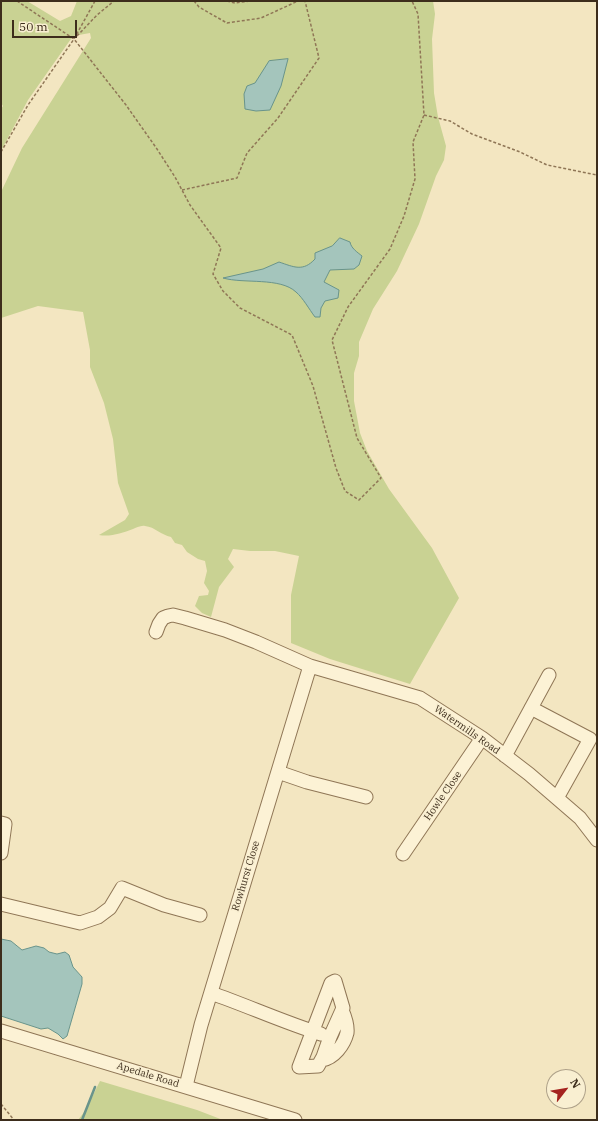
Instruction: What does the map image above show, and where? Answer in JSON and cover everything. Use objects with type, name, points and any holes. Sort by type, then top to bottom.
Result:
[{"type":"street","name":"Watermills Road","points":[[156,632],[163,618],[173,615],[225,630],[267,646],[310,666],[420,698],[482,738],[505,756],[580,818],[597,840]]},
{"type":"street","name":"Rowhurst Close","points":[[186,1086],[201,1025],[310,666]]},
{"type":"street","points":[[505,756],[549,675]]},
{"type":"street","points":[[531,708],[590,739],[557,798]]},
{"type":"street","name":"Howle Close","points":[[403,854],[482,738]]},
{"type":"street","points":[[278,772],[308,782],[366,797]]},
{"type":"street","points":[[1,822],[5,824],[1,854]]},
{"type":"street","points":[[1,904],[80,923],[98,917],[110,908],[122,888],[164,905],[200,915]]},
{"type":"street","points":[[322,1060],[335,1054],[347,1033],[346,1021],[342,1010],[343,1008],[335,981],[331,983],[299,1068],[318,1066],[322,1060],[342,1010]]},
{"type":"street","points":[[211,993],[313,1032],[330,1037]]},
{"type":"street","name":"Apedale Road","points":[[1,1031],[294,1120]]},
{"type":"path","points":[[17,1],[74,39],[130,111],[164,160],[190,205],[221,248],[213,274],[224,291],[240,308],[292,335],[313,386],[336,468],[345,491],[359,500],[381,478],[357,438],[332,340],[348,307],[390,249],[404,216],[415,179],[413,142],[424,115],[418,14],[412,1]]},
{"type":"path","points":[[1,152],[28,106],[74,39],[95,1]]},
{"type":"path","points":[[74,39],[97,15],[114,1]]},
{"type":"path","points":[[194,1],[199,7],[227,23],[261,18],[298,1]]},
{"type":"path","points":[[227,1],[235,3],[250,1]]},
{"type":"path","points":[[182,190],[237,178],[247,153],[278,118],[319,58],[304,1]]},
{"type":"path","points":[[424,115],[450,122],[472,134],[520,152],[547,165],[597,175]]},
{"type":"path","points":[[1,1104],[14,1120]]},
{"type":"green space","points":[[1,1],[27,1],[60,21],[71,16],[77,1],[433,1],[435,14],[432,39],[434,93],[438,117],[446,146],[444,160],[436,176],[419,224],[397,271],[373,309],[359,342],[359,356],[354,373],[354,401],[360,433],[367,451],[389,489],[432,548],[459,598],[410,684],[330,659],[291,643],[291,595],[299,556],[275,551],[233,549],[228,559],[234,567],[219,587],[211,617],[202,613],[195,606],[199,596],[208,595],[209,591],[204,583],[207,571],[205,561],[198,559],[187,552],[182,545],[175,543],[171,537],[149,527],[140,526],[112,535],[99,535],[125,520],[129,514],[118,483],[113,439],[104,403],[90,367],[90,350],[83,312],[38,306],[1,318],[1,192],[22,148],[91,38],[90,33],[73,36],[28,100],[1,151],[1,109],[3,106],[1,103]]},
{"type":"green space","points":[[100,1081],[197,1110],[223,1120],[78,1120],[85,1111]]},
{"type":"water","points":[[288,59],[281,86],[270,110],[256,111],[245,109],[244,94],[247,86],[255,83],[269,61]]},
{"type":"water","points":[[340,238],[350,242],[353,248],[362,256],[359,265],[354,269],[330,270],[324,282],[339,290],[338,298],[325,301],[321,308],[320,317],[315,317],[301,297],[289,287],[281,284],[223,278],[263,269],[279,262],[298,267],[306,266],[315,259],[315,253],[332,246]]},
{"type":"water","points":[[1,939],[11,941],[22,950],[36,946],[44,948],[49,952],[57,954],[65,952],[69,955],[73,967],[82,977],[82,984],[67,1036],[63,1039],[48,1028],[41,1029],[1,1016]]},
{"type":"waterway","points":[[82,1120],[95,1087]]}]
